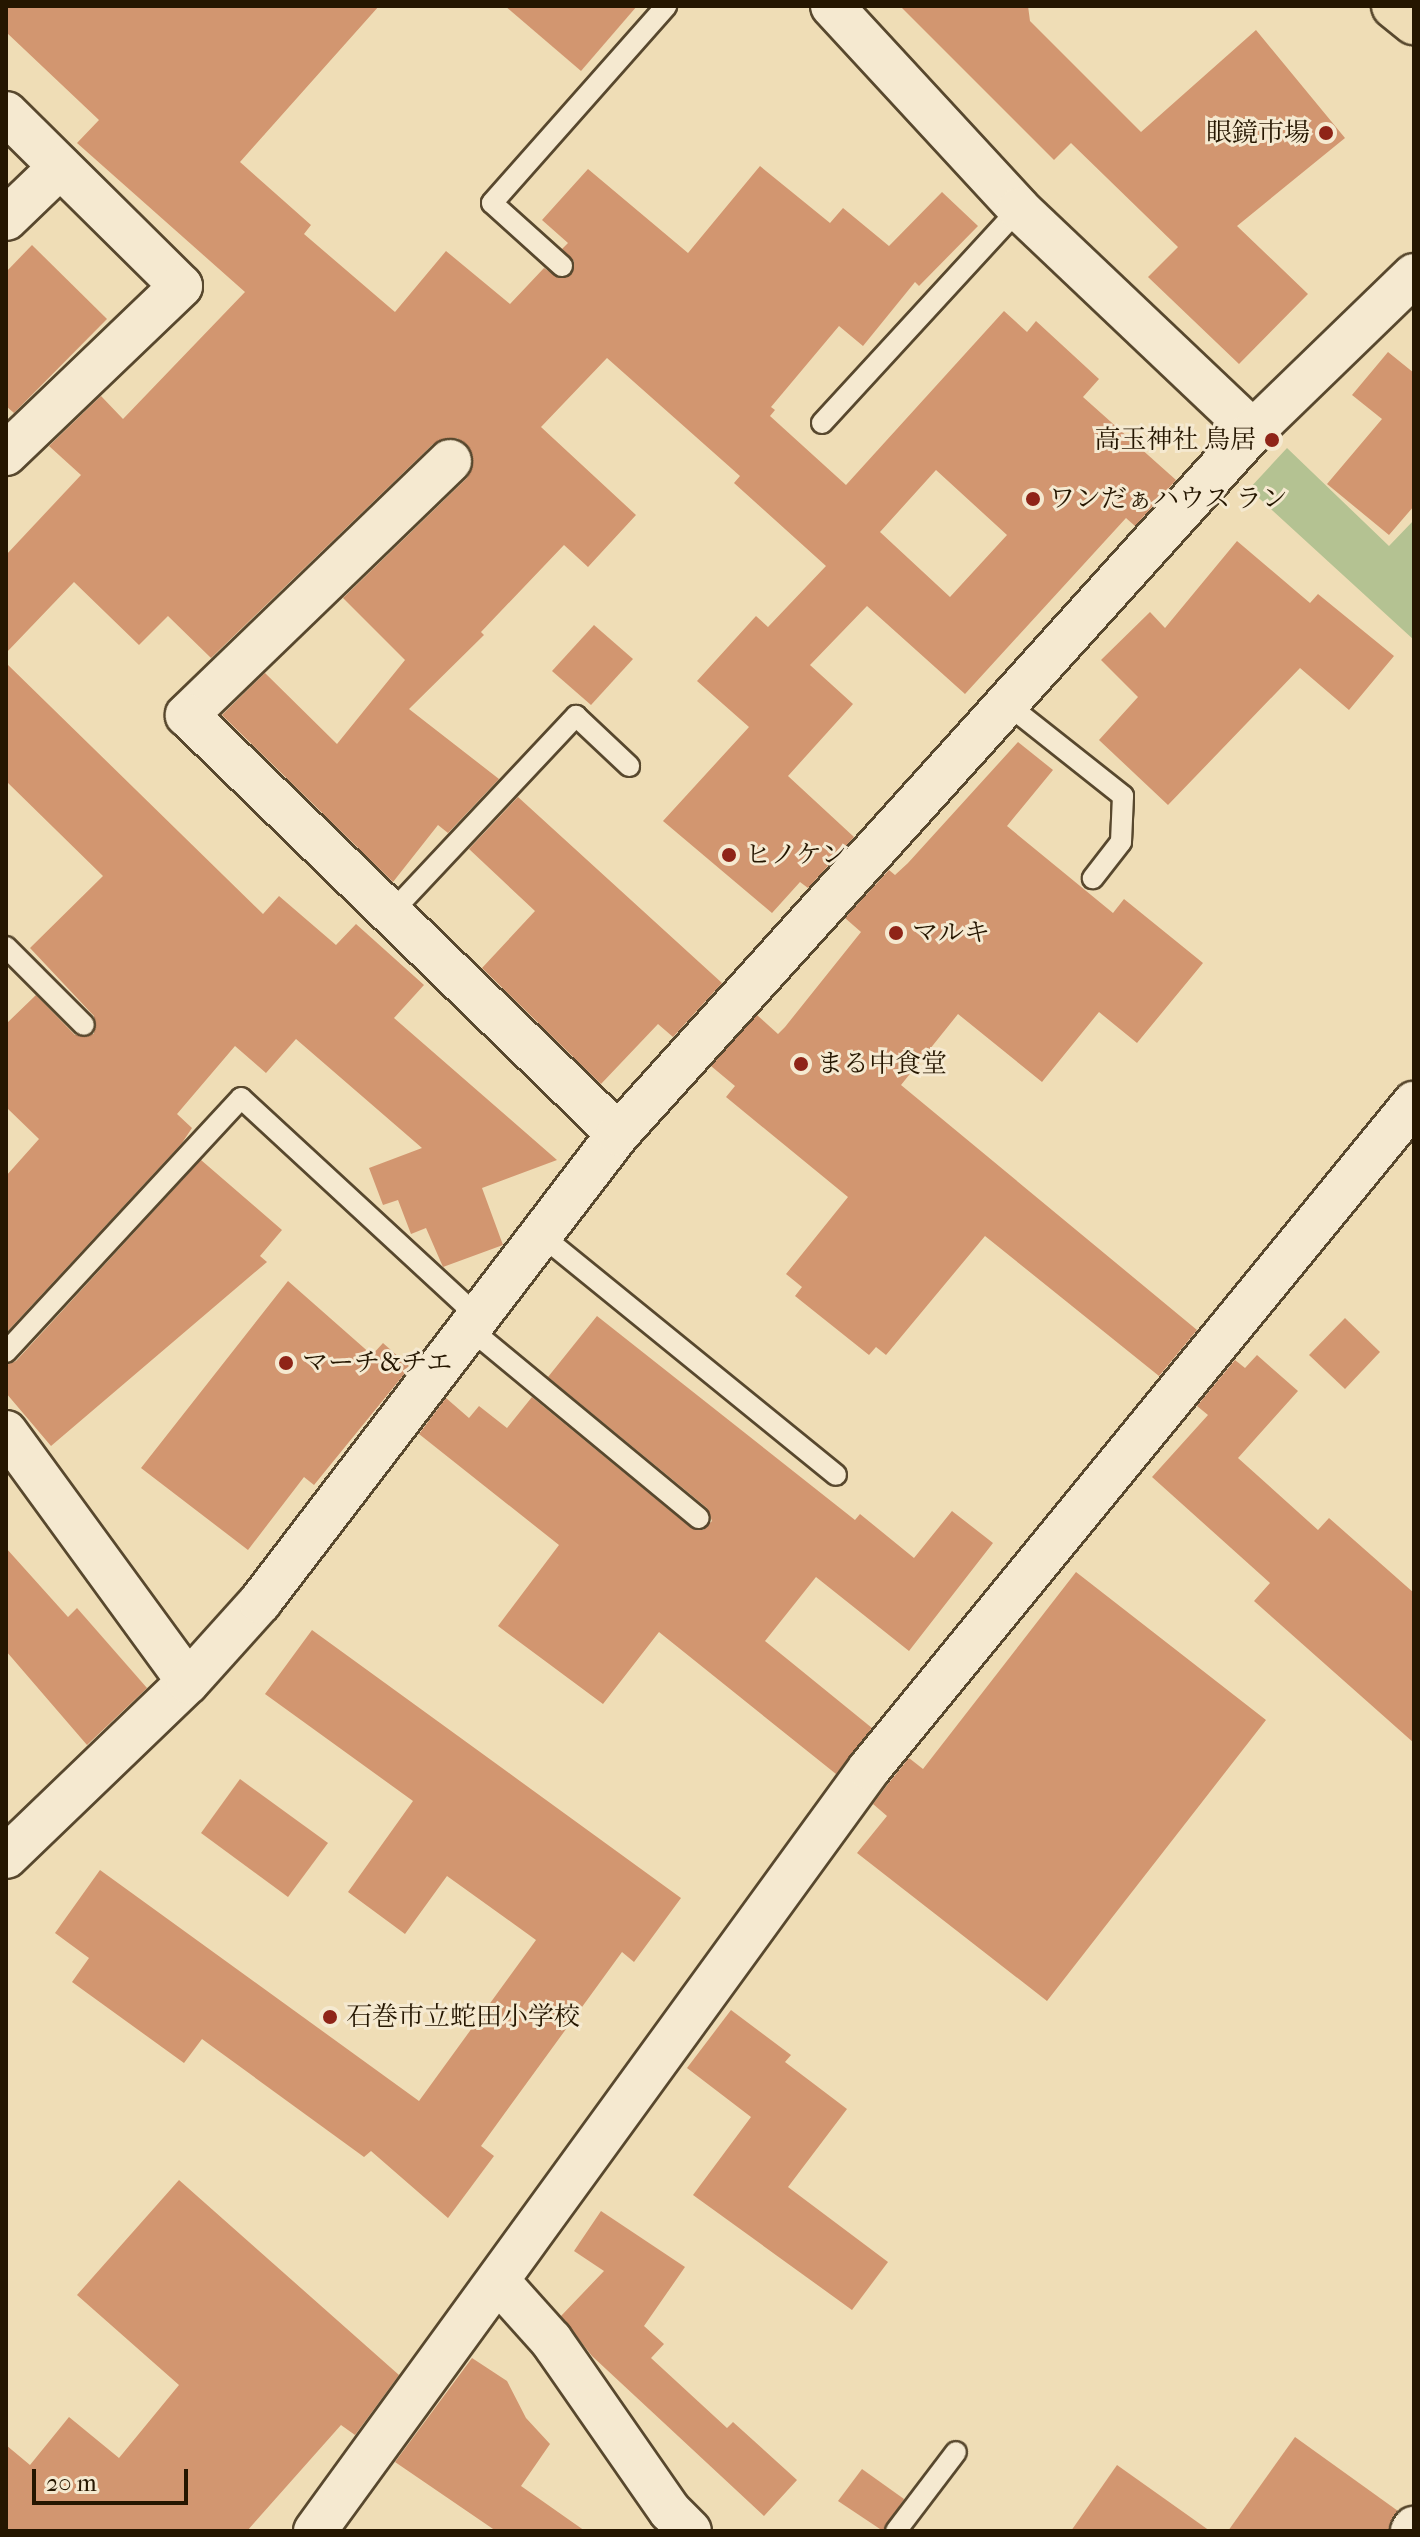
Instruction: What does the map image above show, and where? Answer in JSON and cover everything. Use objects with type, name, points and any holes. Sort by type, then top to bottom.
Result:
[{"type":"main road","points":[[1394,6],[1414,22]]},
{"type":"street","points":[[832,6],[1019,209],[1253,431]]},
{"type":"street","points":[[6,113],[181,286],[6,454]]},
{"type":"street","points":[[6,219],[60,167]]},
{"type":"street","points":[[6,1857],[188,1682],[260,1602],[618,1134],[1253,431],[1414,275]]},
{"type":"street","points":[[450,461],[187,715],[618,1134]]},
{"type":"street","points":[[315,2531],[869,1769],[1414,1103]]},
{"type":"street","points":[[6,1432],[188,1682]]},
{"type":"street","points":[[498,2281],[551,2340],[670,2511],[690,2531]]},
{"type":"lane","points":[[562,266],[492,203],[666,6]]},
{"type":"lane","points":[[822,423],[1019,209]]},
{"type":"lane","points":[[1007,704],[1123,796],[1121,842],[1093,878]]},
{"type":"lane","points":[[390,914],[576,716],[629,766]]},
{"type":"lane","points":[[6,947],[84,1025]]},
{"type":"lane","points":[[6,1352],[241,1098],[474,1323],[699,1518]]},
{"type":"lane","points":[[541,1235],[836,1475]]},
{"type":"lane","points":[[896,2531],[956,2452]]},
{"type":"green space","points":[[1287,448],[1389,546],[1414,520],[1414,640],[1249,489]]},
{"type":"building","points":[[6,6],[379,6],[240,162],[311,225],[304,234],[395,312],[446,251],[510,304],[544,268],[559,278],[571,275],[574,261],[562,249],[568,243],[542,220],[588,169],[688,253],[760,166],[830,223],[843,208],[889,246],[942,192],[978,226],[919,286],[915,282],[863,346],[839,326],[771,407],[775,410],[770,416],[846,485],[1004,311],[1027,332],[1036,321],[1099,379],[1083,397],[1176,480],[1135,526],[1126,518],[965,694],[867,606],[810,665],[853,704],[788,776],[854,837],[808,888],[800,882],[772,913],[663,821],[749,727],[697,681],[756,616],[768,627],[826,566],[734,483],[740,476],[607,358],[541,427],[636,515],[588,567],[564,545],[481,632],[484,635],[409,709],[499,779],[448,833],[438,825],[393,882],[222,715],[265,673],[337,744],[405,660],[343,598],[467,478],[473,456],[457,438],[433,444],[211,658],[168,616],[139,645],[74,582],[6,653],[6,555],[81,475],[49,446],[101,396],[123,419],[245,292],[77,143],[99,120],[6,32]],"holes":[[[936,470],[1007,535],[950,597],[880,532]]]},
{"type":"building","points":[[505,6],[637,6],[581,71]]},
{"type":"building","points":[[900,6],[1028,6],[1030,21],[1141,132],[1256,30],[1345,138],[1237,226],[1308,294],[1239,364],[1148,277],[1178,247],[1071,143],[1054,160]]},
{"type":"building","points":[[32,245],[107,319],[14,413],[6,406],[6,272]]},
{"type":"building","points":[[1388,352],[1414,373],[1414,506],[1389,535],[1327,484],[1382,419],[1352,395]]},
{"type":"building","points":[[1237,541],[1310,603],[1318,594],[1394,656],[1349,710],[1300,668],[1168,805],[1099,740],[1138,697],[1101,660],[1150,612],[1165,628]]},
{"type":"building","points":[[594,625],[633,659],[591,705],[552,671]]},
{"type":"building","points":[[6,663],[263,914],[279,896],[336,945],[356,924],[424,985],[394,1018],[557,1160],[482,1188],[503,1245],[443,1267],[426,1228],[411,1234],[398,1200],[383,1205],[369,1168],[422,1148],[296,1039],[266,1073],[235,1046],[177,1114],[192,1128],[182,1143],[6,1333],[6,1176],[39,1139],[6,1107],[6,1024],[36,995],[75,1035],[94,1034],[94,1016],[30,948],[103,876],[6,781]]},
{"type":"building","points":[[1018,742],[1053,770],[1007,826],[1113,913],[1124,899],[1203,963],[1137,1043],[1099,1012],[1042,1082],[958,1014],[901,1085],[1197,1330],[1159,1376],[985,1236],[886,1355],[876,1347],[869,1355],[795,1296],[802,1287],[786,1274],[848,1197],[726,1097],[735,1086],[711,1066],[757,1015],[778,1034],[785,1027],[861,932],[845,918],[889,870],[895,875],[908,863]]},
{"type":"building","points":[[518,797],[722,983],[673,1037],[658,1024],[601,1084],[482,968],[535,911],[469,849]]},
{"type":"building","points":[[201,1160],[282,1230],[260,1256],[267,1262],[51,1446],[6,1393],[6,1365],[16,1361]]},
{"type":"building","points":[[288,1281],[372,1355],[383,1343],[410,1367],[314,1485],[304,1477],[248,1550],[141,1468]]},
{"type":"building","points":[[597,1316],[855,1520],[860,1514],[914,1558],[952,1511],[993,1543],[909,1651],[816,1577],[765,1641],[872,1728],[836,1774],[659,1632],[603,1704],[498,1626],[559,1545],[419,1434],[446,1398],[469,1418],[479,1406],[507,1428],[532,1397],[691,1528],[703,1530],[712,1521],[707,1508],[548,1377]]},
{"type":"building","points":[[1345,1318],[1380,1352],[1345,1389],[1309,1355]]},
{"type":"building","points":[[1257,1355],[1298,1391],[1238,1458],[1318,1530],[1329,1518],[1414,1593],[1414,1743],[1254,1601],[1270,1583],[1152,1477],[1208,1415],[1197,1406],[1235,1360],[1245,1368]]},
{"type":"building","points":[[6,1548],[68,1617],[77,1608],[147,1688],[87,1745],[6,1651]]},
{"type":"building","points":[[1076,1572],[1266,1720],[1047,2001],[857,1853],[887,1816],[873,1804],[888,1784],[909,1758],[923,1769]]},
{"type":"building","points":[[312,1630],[681,1898],[634,1962],[622,1952],[481,2146],[494,2156],[448,2218],[371,2151],[364,2157],[202,2039],[184,2063],[72,1982],[89,1958],[55,1933],[100,1870],[419,2101],[536,1940],[447,1876],[405,1934],[348,1892],[413,1801],[265,1694]]},
{"type":"building","points":[[240,1779],[328,1843],[288,1897],[201,1833]]},
{"type":"building","points":[[731,2010],[791,2055],[785,2062],[847,2109],[788,2187],[888,2262],[852,2310],[693,2195],[751,2117],[687,2068]]},
{"type":"building","points":[[179,2180],[399,2375],[355,2435],[341,2425],[247,2531],[6,2531],[6,2445],[30,2465],[69,2417],[119,2458],[179,2385],[77,2295]]},
{"type":"building","points":[[601,2211],[685,2267],[644,2326],[664,2344],[651,2358],[727,2428],[733,2422],[797,2480],[764,2516],[592,2356],[561,2316],[604,2271],[574,2251]]},
{"type":"building","points":[[472,2358],[507,2381],[526,2418],[550,2444],[521,2486],[585,2531],[496,2531],[395,2462]]},
{"type":"building","points":[[1295,2437],[1398,2511],[1388,2531],[1228,2531]]},
{"type":"building","points":[[1117,2465],[1210,2531],[1071,2531]]},
{"type":"building","points":[[862,2469],[904,2499],[883,2531],[838,2501]]},
{"type":"place","name":"眼鏡市場","points":[[1326,133]]},
{"type":"place","name":"高玉神社 鳥居","points":[[1272,440]]},
{"type":"place","name":"ワンだぁハウス ラン","points":[[1033,499]]},
{"type":"place","name":"ヒノケン","points":[[729,855]]},
{"type":"place","name":"マルキ","points":[[896,933]]},
{"type":"place","name":"まる中食堂","points":[[801,1064]]},
{"type":"place","name":"マーチ&チエ","points":[[286,1363]]},
{"type":"place","name":"石巻市立蛇田小学校","points":[[330,2017]]}]
